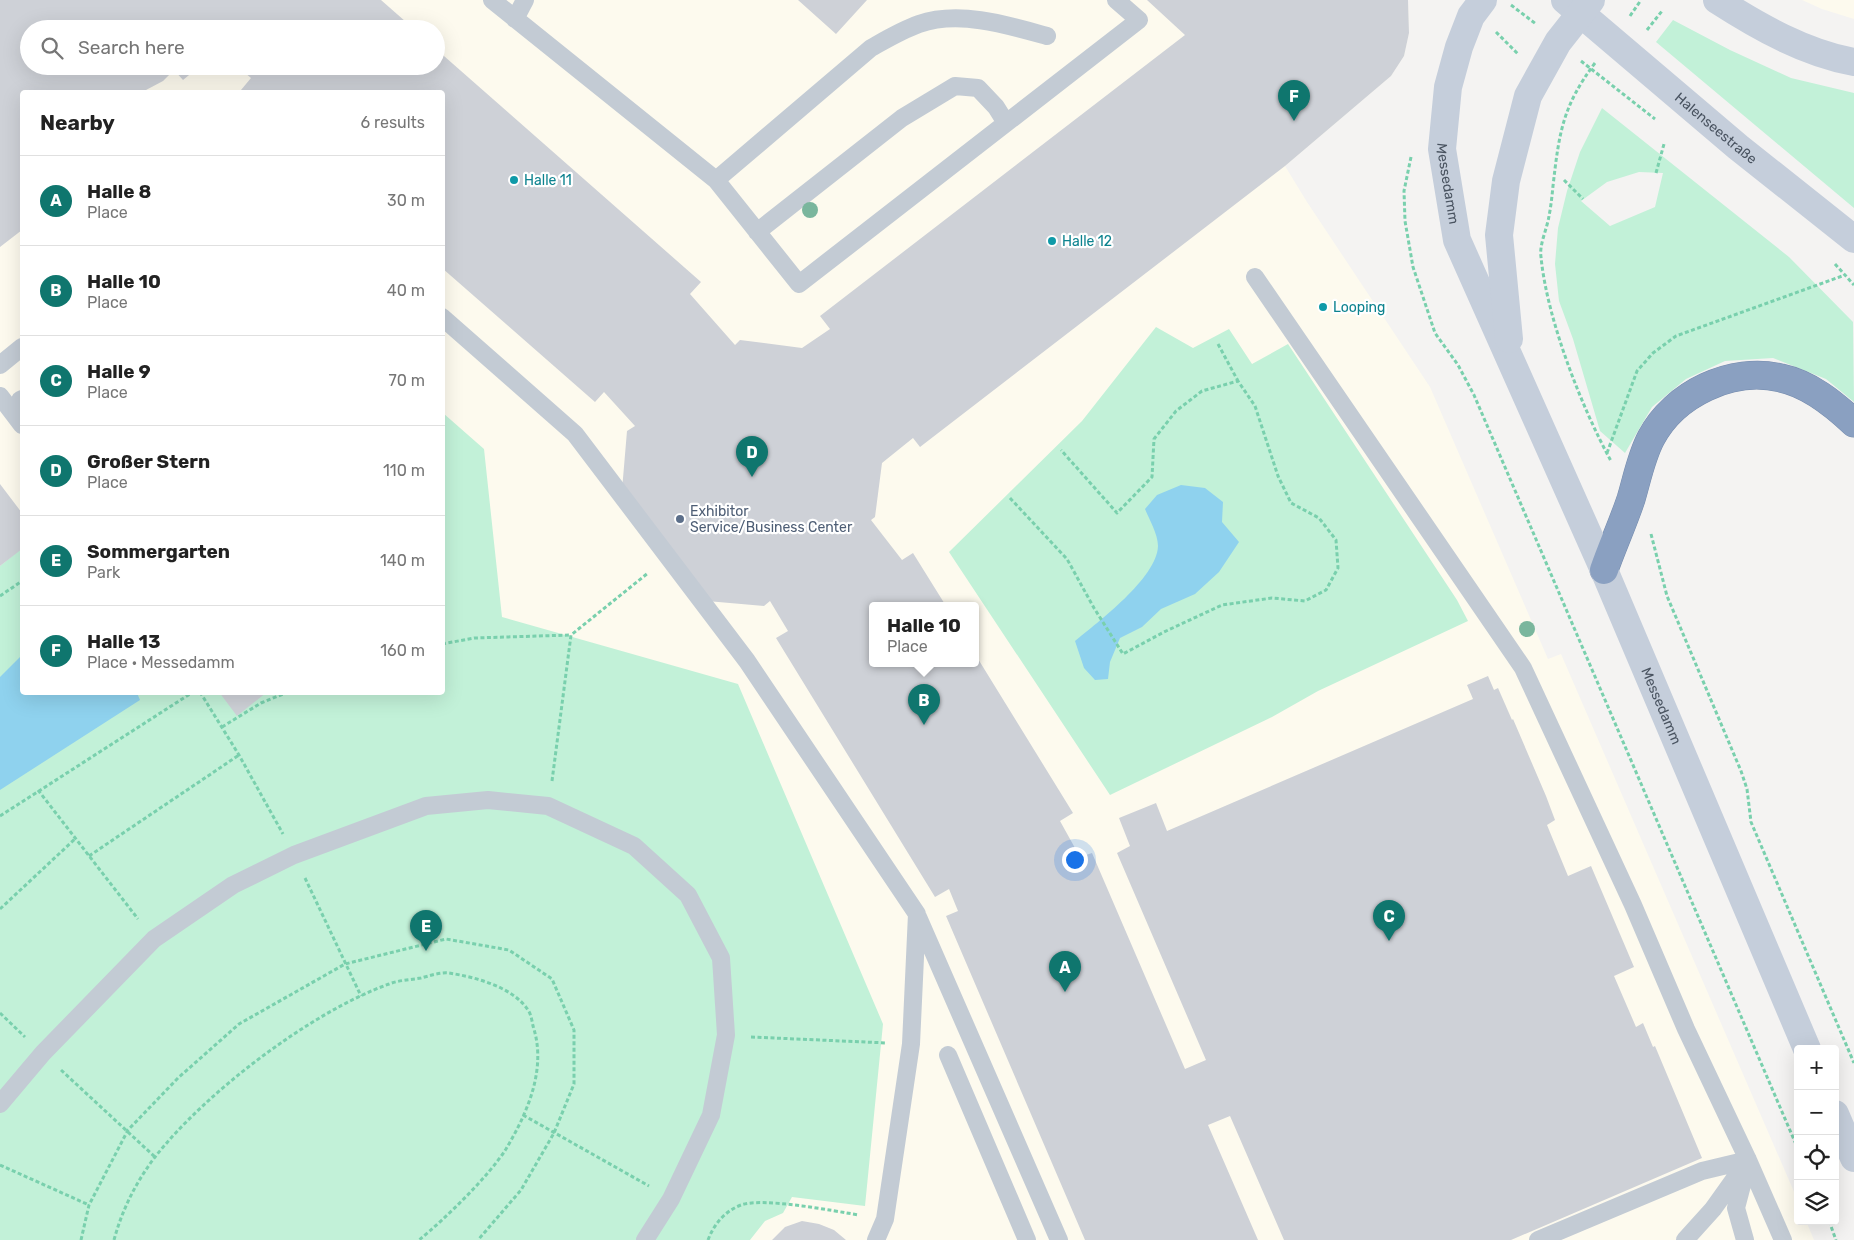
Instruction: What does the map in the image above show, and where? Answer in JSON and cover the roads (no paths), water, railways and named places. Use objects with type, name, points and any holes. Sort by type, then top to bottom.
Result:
[{"type":"highway","points":[[1604,570],[1652,437],[1667,415],[1688,396],[1718,382],[1753,375],[1780,378],[1806,387],[1834,404],[1854,423]]},
{"type":"main road","name":"Messedamm","points":[[1483,0],[1471,16],[1459,47],[1448,87],[1442,149],[1457,240],[1604,570],[1805,1045]]},
{"type":"main road","points":[[1717,0],[1774,33],[1809,49],[1854,62]]},
{"type":"main road","name":"Messedamm","points":[[1512,363],[1499,235],[1506,181],[1528,96],[1579,4]]},
{"type":"main road","name":"Halenseestraße","points":[[1579,4],[1738,147],[1854,239]]},
{"type":"main road","points":[[1839,1123],[1854,1158]]},
{"type":"lane","points":[[492,0],[716,180],[799,284],[1139,20],[1116,0]]},
{"type":"lane","points":[[515,19],[525,0]]},
{"type":"lane","points":[[716,180],[871,48],[898,33],[921,23],[950,19],[995,23],[1047,36]]},
{"type":"lane","points":[[758,232],[902,118],[955,86],[978,88],[996,107],[1006,123]]},
{"type":"lane","points":[[1255,278],[1522,668],[1629,896],[1686,1029],[1748,1160],[1783,1240]]},
{"type":"lane","points":[[445,320],[575,434],[748,661],[917,914],[1059,1240]]},
{"type":"lane","points":[[0,365],[20,349]]},
{"type":"lane","points":[[0,396],[20,422]]},
{"type":"lane","points":[[0,1104],[43,1053],[154,939],[233,886],[294,855],[426,806],[488,800],[548,806],[634,846],[688,895],[721,958],[726,1036],[711,1115],[671,1198],[645,1240]]},
{"type":"lane","points":[[876,1240],[885,1219],[911,1044],[917,914]]},
{"type":"lane","points":[[948,1055],[1027,1240]]},
{"type":"lane","points":[[1538,1240],[1702,1171],[1748,1160]]},
{"type":"lane","points":[[1685,1240],[1713,1209],[1748,1160]]},
{"type":"lane","points":[[1745,1240],[1736,1208],[1748,1160]]},
{"type":"water","points":[[1181,485],[1205,488],[1223,502],[1222,522],[1239,542],[1219,572],[1195,594],[1161,609],[1142,627],[1120,638],[1110,662],[1108,679],[1095,680],[1084,668],[1075,641],[1125,598],[1148,572],[1155,558],[1158,541],[1145,509],[1157,495]]},
{"type":"water","points":[[20,657],[20,695],[138,695],[140,700],[0,790],[0,677]]},
{"type":"place","name":"Halle 13","points":[[1294,121]]},
{"type":"place","name":"Halle 11","points":[[514,180]]},
{"type":"place","name":"Halle 12","points":[[1052,241]]},
{"type":"place","name":"Looping","points":[[1323,307]]},
{"type":"place","name":"Großer Stern","points":[[752,477]]},
{"type":"place","name":"Exhibitor Service/Business Center","points":[[680,519]]},
{"type":"place","name":"Halle 10","points":[[924,725]]},
{"type":"place","name":"Halle 9","points":[[1389,941]]},
{"type":"place","name":"Sommergarten","points":[[426,951]]},
{"type":"place","name":"Halle 8","points":[[1065,992]]}]
